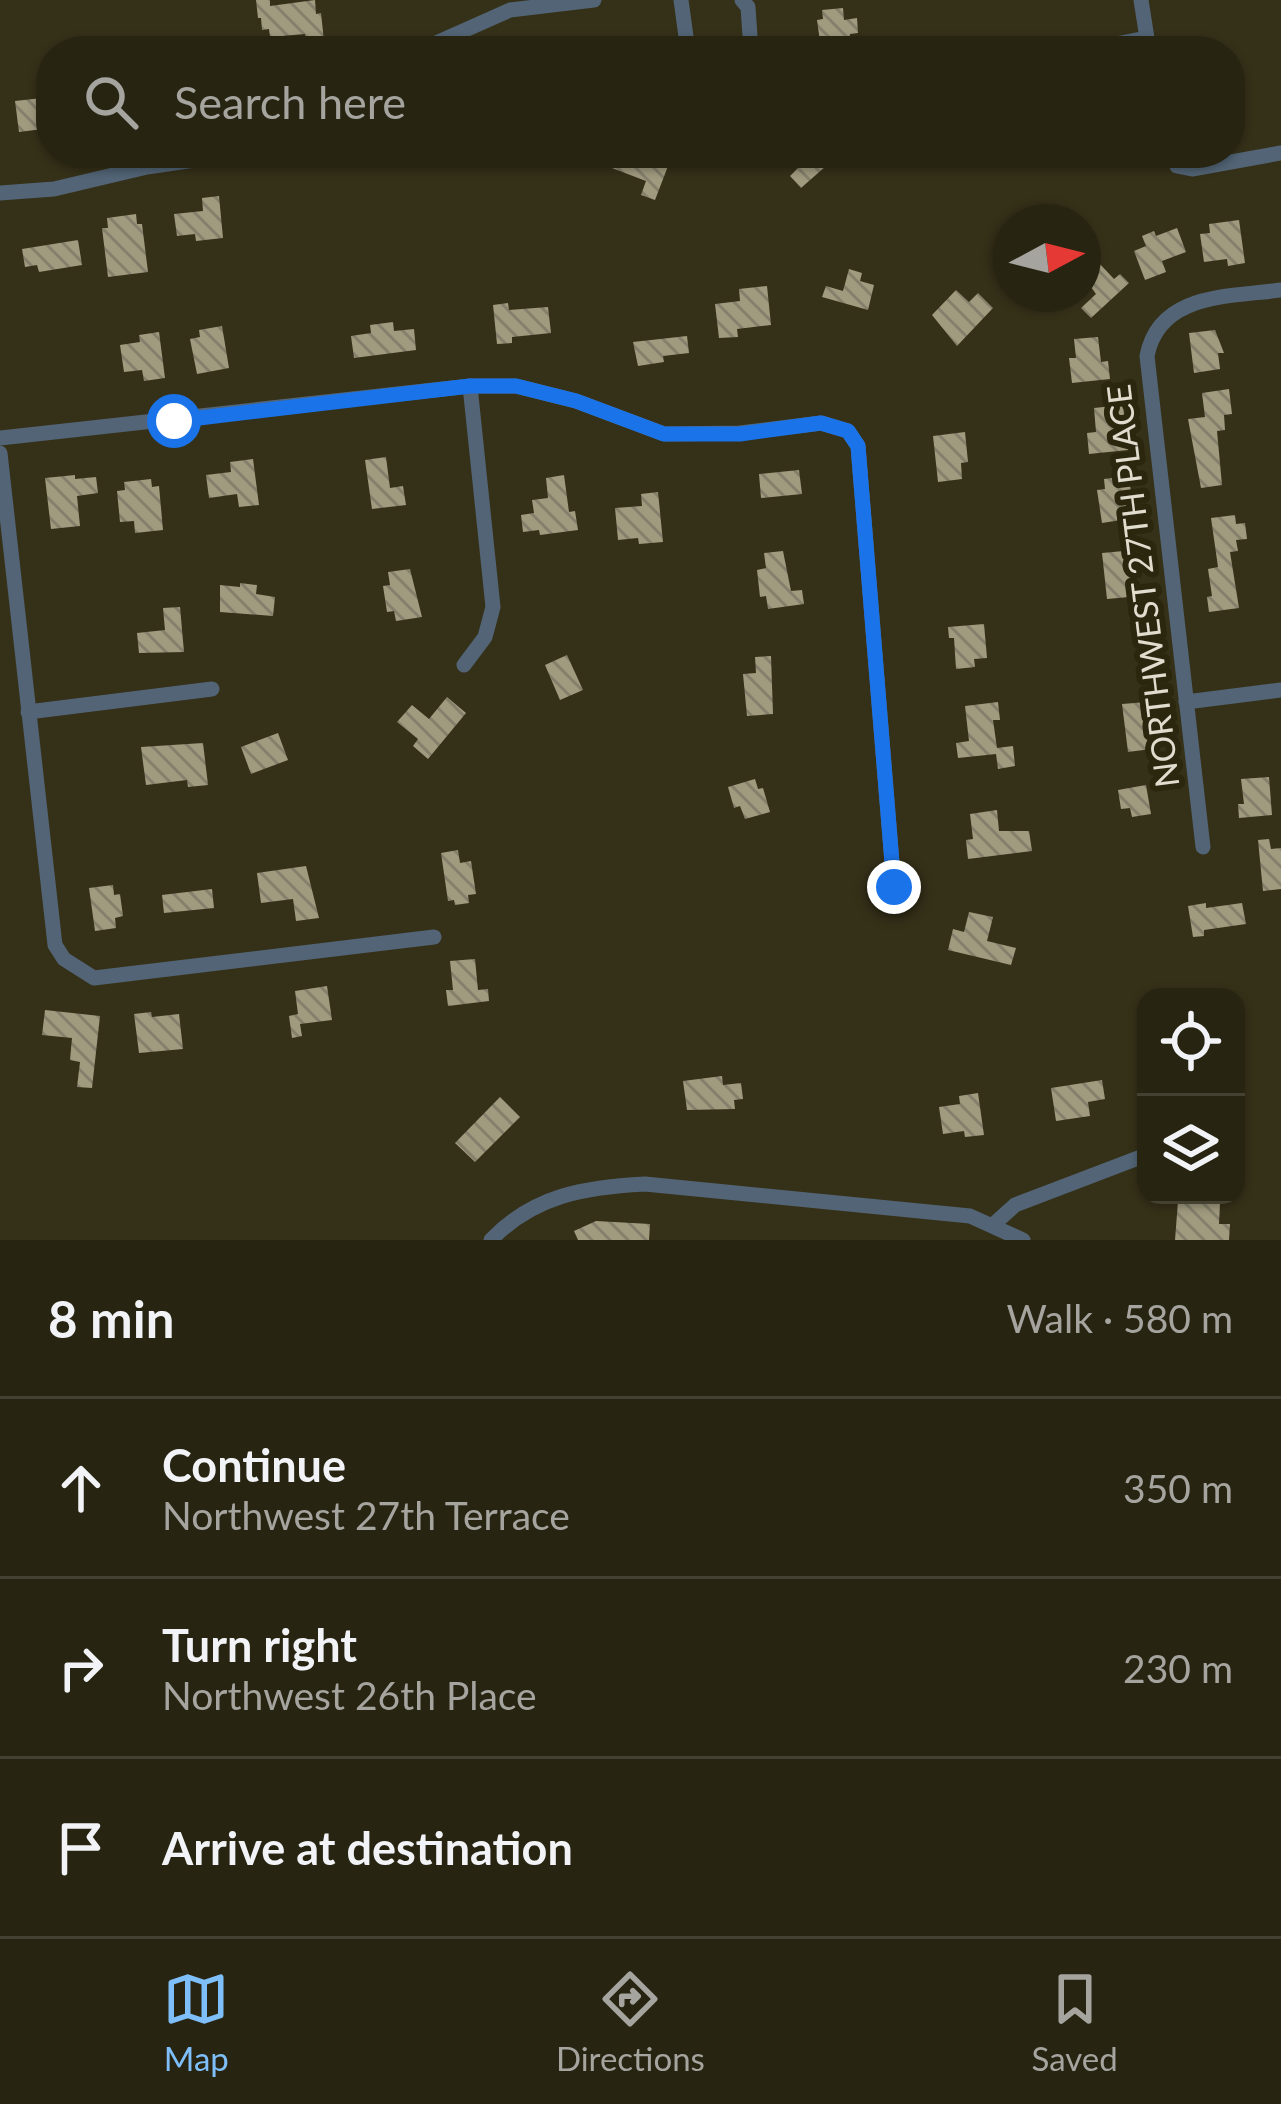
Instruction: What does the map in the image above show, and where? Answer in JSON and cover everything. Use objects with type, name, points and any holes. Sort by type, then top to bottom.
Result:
[{"type":"street","points":[[452,36],[510,10],[594,0]]},
{"type":"street","points":[[682,0],[686,36]]},
{"type":"street","points":[[742,0],[748,7],[750,36]]},
{"type":"street","points":[[1141,0],[1147,36]]},
{"type":"street","points":[[1245,159],[1281,153]]},
{"type":"street","points":[[0,193],[54,189],[143,168]]},
{"type":"street","name":"NORTHWEST 27TH PLACE","points":[[1203,847],[1147,356],[1162,321],[1182,305],[1281,290]]},
{"type":"street","points":[[464,665],[485,637],[493,608],[470,386]]},
{"type":"street","points":[[0,438],[470,386],[516,386],[576,401],[664,434],[740,434],[821,423],[848,431],[858,446],[894,887]]},
{"type":"street","points":[[0,453],[55,945],[64,959],[94,979],[434,937]]},
{"type":"street","points":[[28,712],[212,689]]},
{"type":"street","points":[[1186,702],[1281,690]]},
{"type":"street","points":[[994,1224],[1016,1205],[1137,1158]]},
{"type":"street","points":[[491,1240],[531,1208],[561,1194],[645,1184],[970,1216],[1023,1240]]},
{"type":"building","points":[[256,0],[270,0],[270,6],[315,0],[323,36],[270,36],[258,18]]},
{"type":"building","points":[[843,8],[844,20],[857,18],[858,33],[819,36],[817,20],[823,19],[822,10]]},
{"type":"building","points":[[36,99],[36,130],[19,132],[15,101]]},
{"type":"building","points":[[612,168],[667,168],[655,200],[641,195],[646,181]]},
{"type":"building","points":[[798,168],[824,168],[801,188],[790,176]]},
{"type":"building","points":[[219,196],[223,238],[196,241],[195,234],[177,236],[174,214],[203,211],[202,198]]},
{"type":"building","points":[[136,214],[137,224],[142,224],[148,272],[108,277],[102,228],[108,228],[107,218]]},
{"type":"building","points":[[1239,220],[1245,263],[1204,262],[1200,234],[1210,233],[1209,224]]},
{"type":"building","points":[[1177,228],[1186,252],[1162,261],[1166,272],[1145,280],[1134,251],[1146,246],[1142,236]]},
{"type":"building","points":[[78,240],[82,265],[39,272],[37,265],[25,267],[22,249]]},
{"type":"building","points":[[1101,265],[1114,279],[1120,274],[1129,283],[1101,309]]},
{"type":"building","points":[[849,269],[862,273],[860,281],[874,285],[868,310],[822,297],[826,286],[843,291]]},
{"type":"building","points":[[767,286],[771,325],[737,329],[738,337],[719,338],[715,304],[740,301],[739,289]]},
{"type":"building","points":[[956,290],[969,302],[978,293],[993,308],[957,346],[932,315]]},
{"type":"building","points":[[508,303],[509,310],[548,307],[551,333],[512,337],[512,343],[497,344],[493,305]]},
{"type":"building","points":[[393,322],[394,331],[414,329],[416,350],[354,358],[351,336],[371,333],[370,325]]},
{"type":"building","points":[[222,326],[229,368],[197,374],[190,339],[200,337],[199,330]]},
{"type":"building","points":[[1215,330],[1224,353],[1218,353],[1220,369],[1194,373],[1189,333]]},
{"type":"building","points":[[159,332],[165,378],[144,381],[142,370],[124,372],[120,345]]},
{"type":"building","points":[[687,336],[689,353],[638,366],[633,342]]},
{"type":"building","points":[[1098,337],[1101,362],[1108,361],[1110,379],[1072,383],[1069,358],[1076,358],[1074,339]]},
{"type":"building","points":[[1229,389],[1232,414],[1224,415],[1225,430],[1217,431],[1222,485],[1201,488],[1188,419],[1205,417],[1202,393]]},
{"type":"building","points":[[1123,405],[1128,450],[1089,454],[1087,433],[1096,432],[1094,408]]},
{"type":"building","points":[[965,432],[968,462],[961,463],[962,479],[938,482],[933,436]]},
{"type":"building","points":[[386,457],[390,488],[403,486],[406,505],[372,509],[365,460]]},
{"type":"building","points":[[253,459],[259,505],[239,507],[237,494],[209,498],[206,475],[231,472],[230,462]]},
{"type":"building","points":[[799,470],[802,494],[761,498],[759,474]]},
{"type":"building","points":[[75,475],[75,479],[96,477],[98,493],[77,496],[80,526],[51,529],[45,478]]},
{"type":"building","points":[[564,475],[569,512],[575,511],[578,530],[540,535],[539,530],[523,532],[521,515],[534,513],[532,500],[548,498],[546,478]]},
{"type":"building","points":[[1129,476],[1134,518],[1102,523],[1097,490],[1105,489],[1104,479]]},
{"type":"building","points":[[151,479],[152,487],[159,486],[163,530],[135,533],[134,521],[120,522],[117,491],[125,490],[124,482]]},
{"type":"building","points":[[658,492],[663,542],[618,540],[615,508],[642,506],[641,494]]},
{"type":"building","points":[[1235,515],[1236,524],[1245,523],[1247,539],[1236,540],[1238,551],[1230,552],[1239,608],[1209,612],[1208,569],[1218,567],[1211,518]]},
{"type":"building","points":[[1135,550],[1140,596],[1107,599],[1102,553]]},
{"type":"building","points":[[783,551],[791,591],[802,590],[804,604],[768,609],[766,596],[760,597],[757,570],[766,568],[764,553]]},
{"type":"building","points":[[410,569],[422,617],[396,621],[394,611],[387,612],[383,586],[390,585],[388,572]]},
{"type":"building","points":[[240,583],[257,585],[256,594],[275,597],[273,616],[220,612],[220,585],[240,587]]},
{"type":"building","points":[[180,607],[184,652],[139,653],[137,633],[165,630],[163,608]]},
{"type":"building","points":[[984,624],[987,658],[974,659],[975,667],[956,669],[954,638],[949,638],[948,627]]},
{"type":"building","points":[[567,655],[583,690],[560,700],[545,665]]},
{"type":"building","points":[[771,656],[773,714],[747,716],[743,674],[756,673],[755,657]]},
{"type":"building","points":[[447,697],[466,713],[428,759],[413,746],[418,739],[397,722],[412,705],[429,719]]},
{"type":"building","points":[[998,702],[1000,720],[993,720],[997,748],[1013,746],[1015,766],[998,769],[996,754],[958,758],[956,743],[969,741],[965,706]]},
{"type":"building","points":[[1147,702],[1151,749],[1128,752],[1122,704]]},
{"type":"building","points":[[278,733],[288,760],[251,774],[241,747]]},
{"type":"building","points":[[203,743],[208,785],[188,787],[187,780],[146,785],[141,747]]},
{"type":"building","points":[[1269,777],[1272,815],[1239,818],[1238,804],[1244,804],[1241,779]]},
{"type":"building","points":[[755,779],[770,812],[745,819],[740,806],[734,808],[728,787]]},
{"type":"building","points":[[1146,785],[1151,814],[1132,817],[1130,808],[1121,809],[1118,790]]},
{"type":"building","points":[[997,810],[999,831],[1029,831],[1032,851],[968,859],[966,840],[973,839],[970,814]]},
{"type":"building","points":[[1269,839],[1271,849],[1281,848],[1281,889],[1263,891],[1258,840]]},
{"type":"building","points":[[458,850],[460,863],[471,861],[476,894],[468,895],[469,903],[455,905],[454,900],[448,901],[441,853]]},
{"type":"building","points":[[306,866],[319,918],[296,921],[293,899],[261,903],[257,873]]},
{"type":"building","points":[[113,885],[114,895],[120,894],[123,916],[115,918],[116,928],[95,931],[89,888]]},
{"type":"building","points":[[212,889],[214,908],[164,913],[162,895]]},
{"type":"building","points":[[1206,903],[1206,908],[1242,903],[1246,924],[1204,930],[1204,936],[1193,937],[1188,906]]},
{"type":"building","points":[[969,912],[993,917],[987,941],[1016,948],[1011,965],[948,950],[953,929],[964,932]]},
{"type":"building","points":[[475,959],[478,990],[488,989],[489,1001],[448,1006],[446,990],[453,990],[450,961]]},
{"type":"building","points":[[327,986],[332,1020],[300,1024],[302,1036],[292,1038],[289,1016],[298,1014],[295,991]]},
{"type":"building","points":[[45,1010],[100,1016],[92,1088],[77,1087],[80,1062],[70,1060],[72,1038],[42,1035]]},
{"type":"building","points":[[151,1012],[152,1017],[179,1014],[183,1049],[139,1053],[134,1014]]},
{"type":"building","points":[[722,1076],[723,1085],[741,1083],[743,1099],[734,1100],[735,1109],[687,1110],[683,1081]]},
{"type":"building","points":[[1102,1080],[1105,1099],[1088,1102],[1090,1116],[1056,1121],[1051,1088]]},
{"type":"building","points":[[978,1093],[984,1135],[943,1134],[939,1107],[960,1104],[959,1096]]},
{"type":"building","points":[[500,1097],[520,1117],[475,1162],[455,1143]]},
{"type":"building","points":[[1178,1204],[1220,1204],[1219,1224],[1230,1224],[1229,1240],[1175,1240]]},
{"type":"building","points":[[596,1221],[650,1224],[649,1240],[578,1240],[574,1231]]},
{"type":"route","points":[[174,421],[470,386],[516,386],[576,401],[664,434],[740,434],[821,423],[848,431],[858,446],[894,887]]}]
